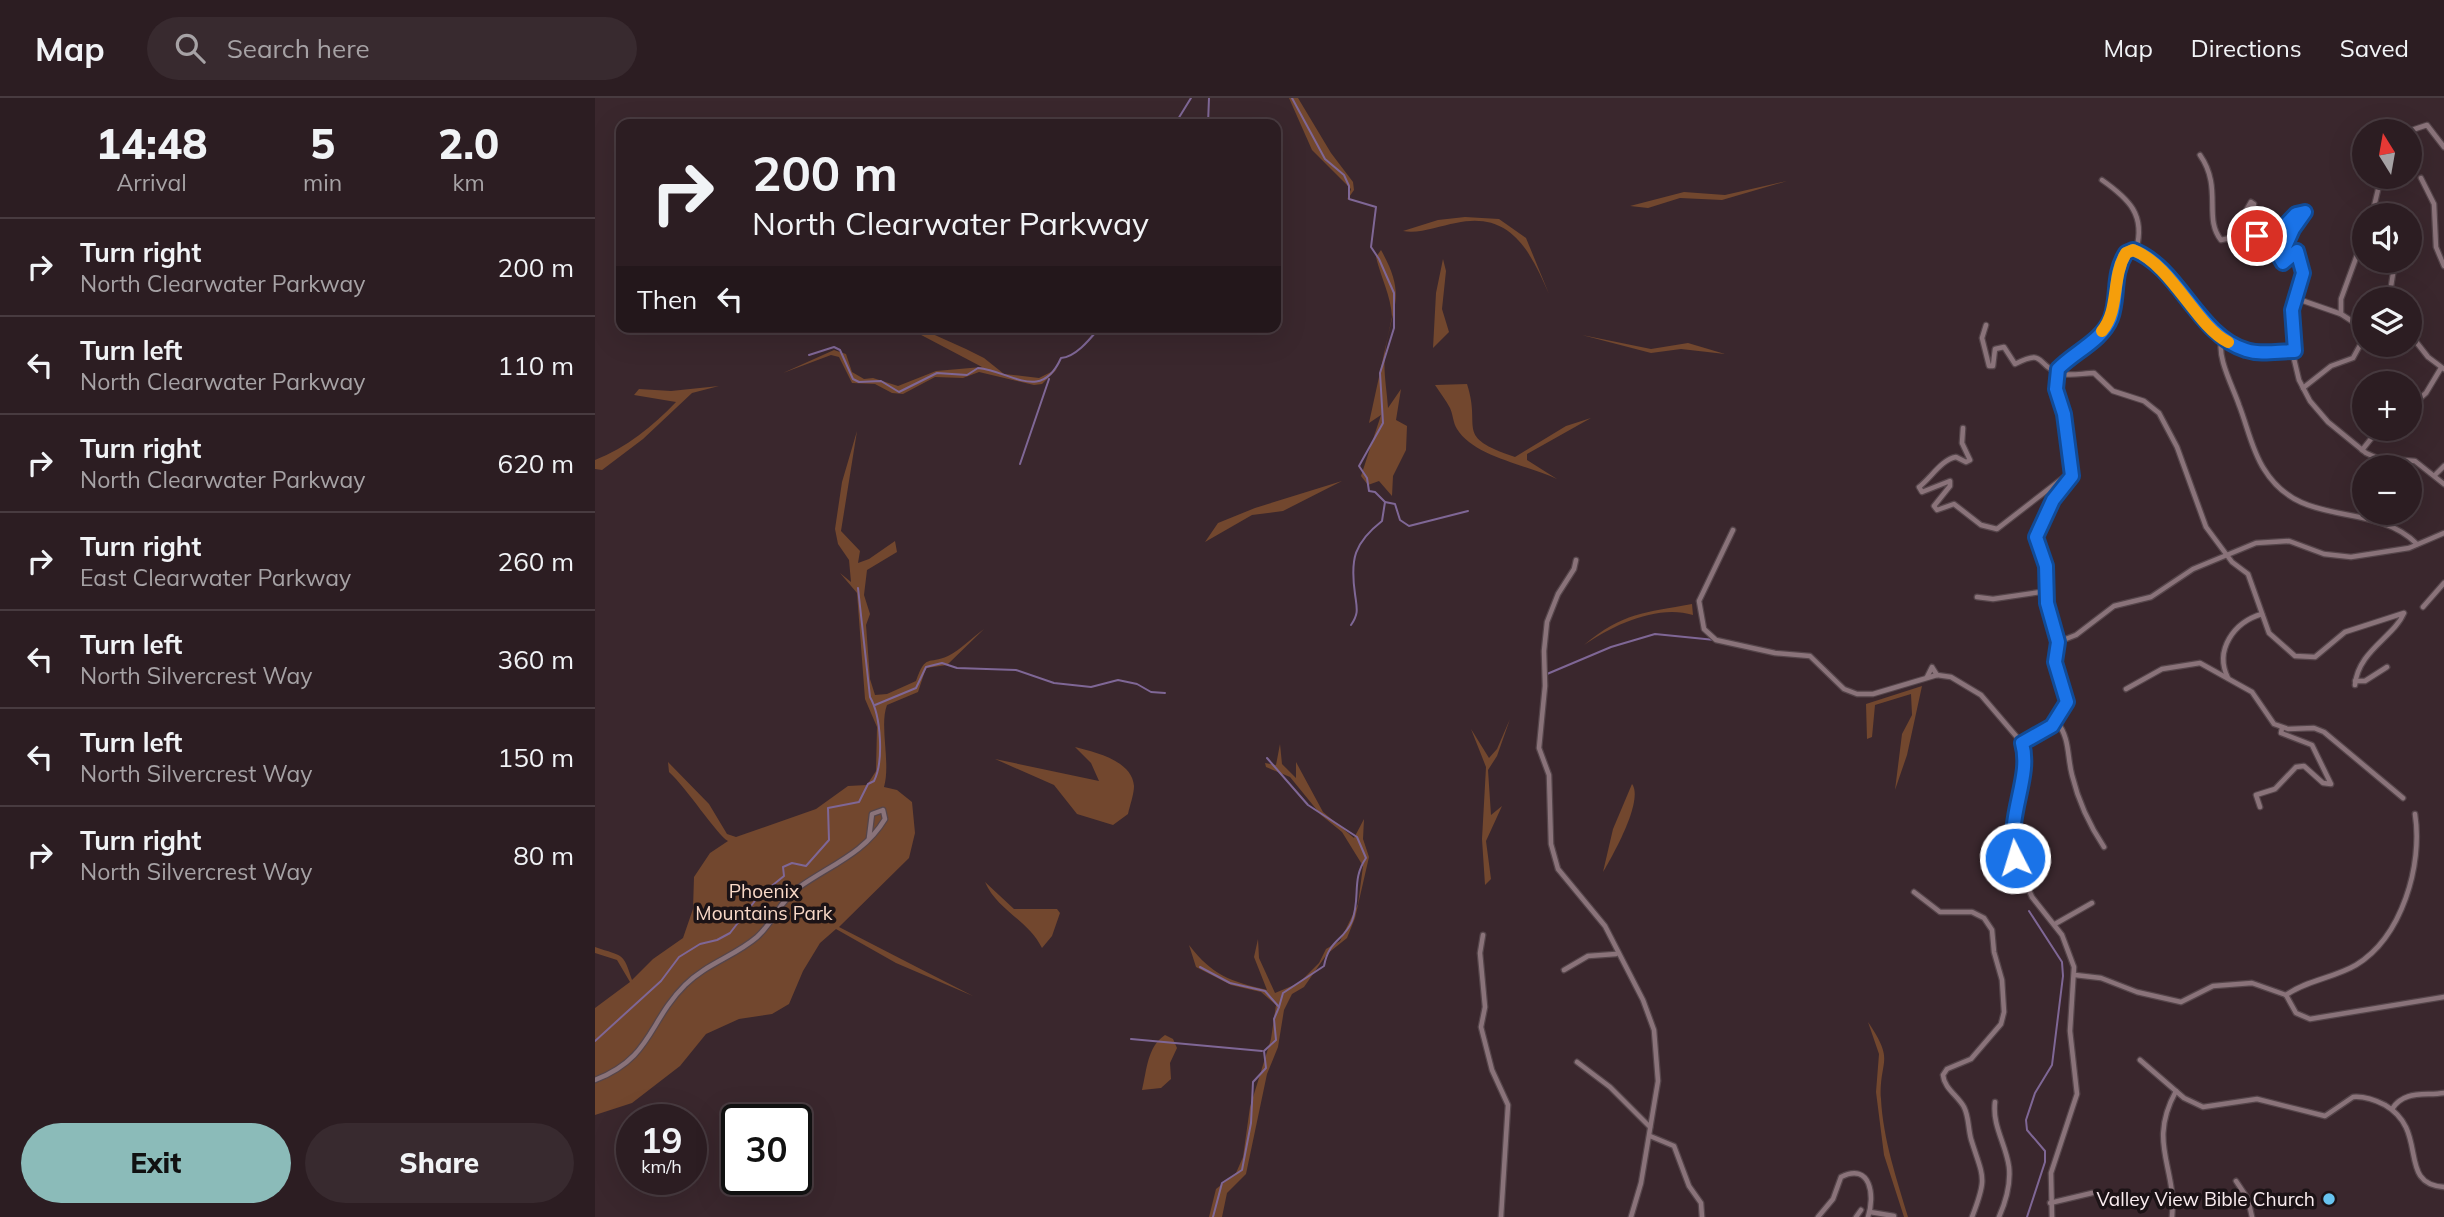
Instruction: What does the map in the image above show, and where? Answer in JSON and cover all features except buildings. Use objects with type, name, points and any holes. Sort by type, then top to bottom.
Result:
[{"type":"street","points":[[2422,127],[2427,125],[2444,147]]},
{"type":"street","points":[[2200,155],[2212,176],[2213,224],[2221,240],[2229,238],[2249,203],[2255,204],[2243,242],[2247,247],[2255,237],[2275,236],[2296,214],[2305,212],[2293,229],[2280,258],[2283,263],[2293,251],[2298,254],[2303,273],[2292,310],[2295,370],[2321,415],[2362,450],[2377,458],[2411,459],[2444,484]]},
{"type":"street","points":[[2102,180],[2134,207],[2139,218],[2136,250]]},
{"type":"street","points":[[2422,180],[2434,204],[2436,247],[2444,266]]},
{"type":"street","points":[[2136,250],[2180,290],[2222,339],[2256,352],[2295,351]]},
{"type":"street","points":[[2022,743],[2057,722],[2067,702],[2055,660],[2058,642],[2047,591],[2046,566],[2037,534],[2049,507],[2072,471],[2064,414],[2056,389],[2057,373],[2110,320],[2121,262],[2126,253],[2136,250]]},
{"type":"street","points":[[2341,314],[2341,299],[2352,269]]},
{"type":"street","points":[[2295,298],[2341,314],[2352,321]]},
{"type":"street","points":[[2328,309],[2341,299]]},
{"type":"street","points":[[1986,325],[1982,338],[1989,366],[1993,366],[1998,346],[2007,350],[2015,364],[2028,356],[2036,356],[2057,373],[2094,373],[2113,391],[2144,401],[2159,412],[2177,447],[2206,527],[2232,562],[2248,574],[2274,639],[2295,656],[2309,658],[2345,632],[2404,613],[2374,645],[2355,683],[2365,681],[2387,667]]},
{"type":"street","points":[[2222,339],[2224,361],[2258,457],[2278,486],[2305,505],[2327,513],[2373,519],[2396,529],[2417,544]]},
{"type":"street","points":[[2422,349],[2443,369],[2422,396]]},
{"type":"street","points":[[2303,388],[2331,366],[2354,357]]},
{"type":"street","points":[[1963,428],[1962,443],[1970,460],[1966,462],[1956,457],[1947,460],[1919,487],[1923,492],[1950,481],[1950,486],[1934,506],[1937,510],[1954,504],[1981,525],[1997,529],[2072,471]]},
{"type":"street","points":[[2362,450],[2369,441]]},
{"type":"street","points":[[2435,475],[2444,466]]},
{"type":"street","points":[[1733,530],[1699,601],[1704,629],[1716,640],[1775,653],[1810,656],[1844,689],[1857,694],[1873,694],[1937,674],[1946,675],[1982,695],[2022,743],[2025,761],[2013,813],[2013,847],[2029,891],[2055,924],[2067,945],[2075,975],[2070,1031],[2077,1094],[2051,1173],[2052,1217]]},
{"type":"street","points":[[2058,642],[2076,635],[2114,606],[2151,597],[2193,569],[2264,541],[2289,541],[2324,554],[2351,557],[2417,544],[2444,533]]},
{"type":"street","points":[[1576,560],[1574,569],[1553,606],[1545,629],[1545,686],[1539,748],[1549,775],[1551,844],[1558,869],[1565,881],[1594,910],[1637,988],[1654,1030],[1659,1069],[1650,1136],[1631,1217]]},
{"type":"street","points":[[2423,607],[2444,583]]},
{"type":"street","points":[[1977,597],[1993,599],[2047,591]]},
{"type":"street","points":[[2228,678],[2223,667],[2223,648],[2239,626],[2262,614]]},
{"type":"street","points":[[2126,689],[2162,669],[2200,663],[2252,692],[2268,719],[2282,728],[2319,729],[2403,798]]},
{"type":"street","points":[[2057,722],[2068,743],[2071,773],[2088,820],[2104,847]]},
{"type":"street","points":[[2260,807],[2256,795],[2275,789],[2296,766],[2304,766],[2323,783],[2331,784],[2312,745],[2281,733],[2282,728]]},
{"type":"street","points":[[595,1080],[621,1068],[639,1052],[686,984],[754,939],[791,894],[855,854],[869,838],[885,819],[883,810],[872,814],[869,838]]},
{"type":"street","points":[[2286,995],[2296,988],[2357,964],[2383,940],[2408,890],[2415,851],[2414,814]]},
{"type":"street","points":[[1914,892],[1940,912],[1972,912],[1984,918],[1992,930],[1994,952],[2002,980],[2004,1012],[2001,1024],[1969,1061],[1947,1069],[1943,1075],[1946,1084],[1966,1111],[1970,1136],[1983,1171],[1983,1188],[1972,1217]]},
{"type":"street","points":[[2055,924],[2092,903]]},
{"type":"street","points":[[1483,935],[1480,953],[1485,1007],[1481,1027],[1492,1070],[1508,1105],[1501,1217]]},
{"type":"street","points":[[1564,970],[1588,956],[1616,954]]},
{"type":"street","points":[[2075,975],[2101,978],[2137,992],[2181,1002],[2213,986],[2252,983],[2286,995],[2296,1013],[2310,1018],[2444,997]]},
{"type":"street","points":[[2140,1060],[2176,1091],[2203,1107],[2257,1099],[2325,1116],[2346,1100],[2361,1097],[2392,1109],[2410,1130],[2418,1172],[2426,1182],[2444,1187]]},
{"type":"street","points":[[1577,1062],[1610,1087],[1650,1127]]},
{"type":"street","points":[[2172,1217],[2173,1195],[2162,1145],[2166,1110],[2176,1091]]},
{"type":"street","points":[[2392,1109],[2399,1099],[2407,1095],[2444,1093]]},
{"type":"street","points":[[1995,1102],[1994,1122],[2009,1172],[2006,1200],[1999,1217]]},
{"type":"street","points":[[1650,1136],[1674,1146],[1689,1186],[1701,1203],[1702,1217]]},
{"type":"street","points":[[1818,1217],[1833,1199],[1841,1177],[1849,1173],[1860,1175],[1869,1183],[1873,1194],[1869,1215],[1894,1216]]},
{"type":"street","points":[[2236,1181],[2248,1199],[2252,1217]]},
{"type":"street","points":[[2050,1203],[2092,1193]]},
{"type":"street","points":[[1856,1217],[1861,1210]]},
{"type":"green space","points":[[1289,98],[1298,98],[1331,153],[1353,182],[1354,190],[1347,200],[1351,189],[1312,150]]},
{"type":"green space","points":[[1787,181],[1722,200],[1680,198],[1648,208],[1630,206],[1684,192],[1725,195]]},
{"type":"green space","points":[[1465,217],[1499,219],[1526,238],[1549,294],[1526,249],[1505,229],[1491,223],[1475,221],[1423,231],[1403,231],[1438,220]]},
{"type":"green space","points":[[1381,250],[1394,280],[1396,292],[1385,361],[1388,408],[1401,389],[1396,420],[1407,426],[1406,450],[1393,476],[1392,496],[1379,481],[1368,485],[1361,476],[1381,415],[1369,423],[1392,317],[1376,257]]},
{"type":"green space","points":[[1443,259],[1446,271],[1442,309],[1449,332],[1433,348],[1436,293]]},
{"type":"green space","points":[[917,333],[930,333],[966,349],[984,358],[1004,374],[1039,378],[1057,369],[1042,384],[1034,385],[979,372],[963,378],[935,377],[903,394],[892,393],[875,384],[852,383],[839,357],[831,355],[783,373],[834,350],[846,354],[852,372],[864,379],[873,378],[898,386],[936,371],[982,367]]},
{"type":"green space","points":[[1582,335],[1651,349],[1688,343],[1725,354],[1681,349],[1651,353]]},
{"type":"green space","points":[[1467,384],[1473,430],[1477,437],[1496,450],[1515,457],[1566,426],[1591,418],[1527,454],[1527,460],[1557,479],[1488,453],[1465,439],[1457,429],[1450,408],[1435,385]]},
{"type":"green space","points":[[719,386],[692,393],[643,439],[602,470],[595,469],[595,460],[639,436],[676,402],[634,395],[639,389],[671,391]]},
{"type":"green space","name":"Phoenix Mountains Park","points":[[857,431],[841,531],[860,551],[858,563],[869,559],[895,541],[897,552],[867,570],[864,595],[870,614],[866,625],[870,679],[875,695],[887,694],[916,681],[925,663],[953,653],[984,629],[947,665],[926,668],[918,692],[887,705],[884,723],[884,787],[897,790],[912,802],[915,833],[909,858],[839,927],[973,996],[896,963],[836,929],[820,943],[803,971],[789,1004],[772,1014],[739,1019],[706,1034],[680,1066],[632,1103],[616,1104],[616,1108],[595,1115],[595,1008],[630,982],[617,960],[595,953],[595,947],[621,957],[627,964],[632,980],[653,959],[683,938],[693,909],[694,877],[710,853],[728,841],[669,772],[668,762],[709,804],[727,834],[736,837],[816,809],[848,786],[867,785],[876,771],[877,727],[865,699],[857,593],[840,573],[851,582],[849,560],[838,544],[835,529],[842,482]]},
{"type":"green space","points":[[1342,481],[1283,511],[1252,515],[1205,542],[1218,523],[1255,508]]},
{"type":"green space","points":[[1692,604],[1693,615],[1665,612],[1636,618],[1608,630],[1584,645],[1623,620],[1647,612]]},
{"type":"green space","points":[[1922,686],[1907,755],[1895,790],[1902,734],[1912,715],[1911,694],[1875,705],[1872,737],[1867,739],[1866,704]]},
{"type":"green space","points":[[1510,719],[1497,756],[1488,770],[1491,815],[1502,806],[1486,841],[1491,879],[1485,885],[1482,839],[1486,767],[1471,729],[1489,758],[1497,749]]},
{"type":"green space","points":[[1280,744],[1282,764],[1296,778],[1296,762],[1323,812],[1354,838],[1364,819],[1363,839],[1369,857],[1355,918],[1347,938],[1327,954],[1304,987],[1292,994],[1284,1010],[1278,1047],[1267,1074],[1246,1174],[1227,1193],[1222,1217],[1209,1217],[1216,1189],[1236,1173],[1243,1157],[1250,1107],[1271,1039],[1276,1005],[1261,992],[1231,985],[1196,967],[1189,945],[1206,964],[1223,976],[1267,990],[1254,957],[1258,939],[1259,958],[1275,993],[1299,983],[1319,963],[1326,949],[1340,941],[1358,904],[1363,866],[1342,832],[1321,815],[1290,777],[1266,767],[1265,763],[1276,765]]},
{"type":"green space","points":[[1075,747],[1111,759],[1132,777],[1134,789],[1128,814],[1113,825],[1077,814],[1054,785],[995,759],[1099,781],[1091,763]]},
{"type":"green space","points":[[1632,784],[1635,792],[1631,814],[1603,872],[1613,829]]},
{"type":"green space","points":[[985,882],[1014,909],[1057,909],[1060,913],[1052,936],[1042,948],[1029,930],[990,892]]},
{"type":"green space","points":[[1868,1022],[1877,1035],[1884,1054],[1882,1114],[1891,1159],[1908,1217],[1904,1217],[1884,1155],[1876,1092],[1879,1054]]},
{"type":"green space","points":[[1165,1035],[1173,1039],[1177,1048],[1170,1063],[1171,1079],[1161,1088],[1142,1090],[1151,1052]]},
{"type":"waterway","points":[[1178,119],[1191,98]]},
{"type":"waterway","points":[[1208,119],[1209,98]]},
{"type":"waterway","points":[[1292,98],[1325,159],[1344,175],[1349,186],[1349,199],[1376,207],[1371,247],[1394,293],[1394,328],[1380,373],[1383,423],[1359,466],[1367,478],[1369,491],[1375,492],[1385,502],[1382,521],[1365,537],[1356,553],[1353,571],[1357,611],[1351,625]]},
{"type":"waterway","points":[[809,355],[834,347],[840,350],[853,379],[859,382],[881,381],[899,392],[937,373],[967,375],[978,368],[1035,382],[1044,379],[1061,358],[1077,351],[1095,333]]},
{"type":"waterway","points":[[1020,464],[1049,379]]},
{"type":"waterway","points":[[1385,502],[1395,504],[1400,520],[1409,526],[1468,511]]},
{"type":"waterway","points":[[595,1041],[661,981],[679,957],[700,944],[730,933],[758,897],[784,876],[783,867],[792,863],[806,866],[829,840],[828,808],[859,802],[868,784],[874,781],[879,762],[880,739],[877,715],[870,697],[858,588]]},
{"type":"waterway","points":[[1547,674],[1611,647],[1655,634],[1715,640]]},
{"type":"waterway","points":[[875,705],[916,688],[926,667],[942,663],[957,668],[1016,670],[1054,683],[1091,687],[1118,680],[1137,684],[1151,692],[1165,693]]},
{"type":"waterway","points":[[1267,758],[1308,805],[1357,837],[1366,858],[1357,881],[1355,912],[1349,928],[1329,950],[1324,966],[1283,993],[1279,1007]]},
{"type":"waterway","points":[[2027,1217],[2045,1162],[2045,1151],[2027,1130],[2026,1120],[2035,1093],[2052,1065],[2063,976],[2062,962],[2029,911]]},
{"type":"waterway","points":[[1200,967],[1230,983],[1265,991],[1279,1007],[1274,1019],[1276,1040],[1264,1051],[1266,1068],[1253,1082],[1251,1123],[1242,1170],[1222,1183],[1213,1217]]},
{"type":"waterway","points":[[1131,1039],[1262,1051]]},
{"type":"slow traffic","points":[[2102,331],[2112,315],[2114,287],[2121,262],[2128,251],[2136,250],[2171,281],[2210,328],[2228,342]]},
{"type":"place","name":"Valley View Bible Church","points":[[2329,1199]]},
{"type":"route","points":[[2015,858],[2012,822],[2024,767],[2022,743],[2057,722],[2067,702],[2066,691],[2055,662],[2058,642],[2047,603],[2046,566],[2036,537],[2053,500],[2072,476],[2064,414],[2056,389],[2058,369],[2101,332],[2110,320],[2114,287],[2121,262],[2126,253],[2133,250],[2139,252],[2180,290],[2222,339],[2243,350],[2295,351],[2296,335],[2292,310],[2303,270],[2297,251],[2293,251],[2283,263],[2280,258],[2293,229],[2305,212],[2296,214],[2275,236],[2257,236]]}]
